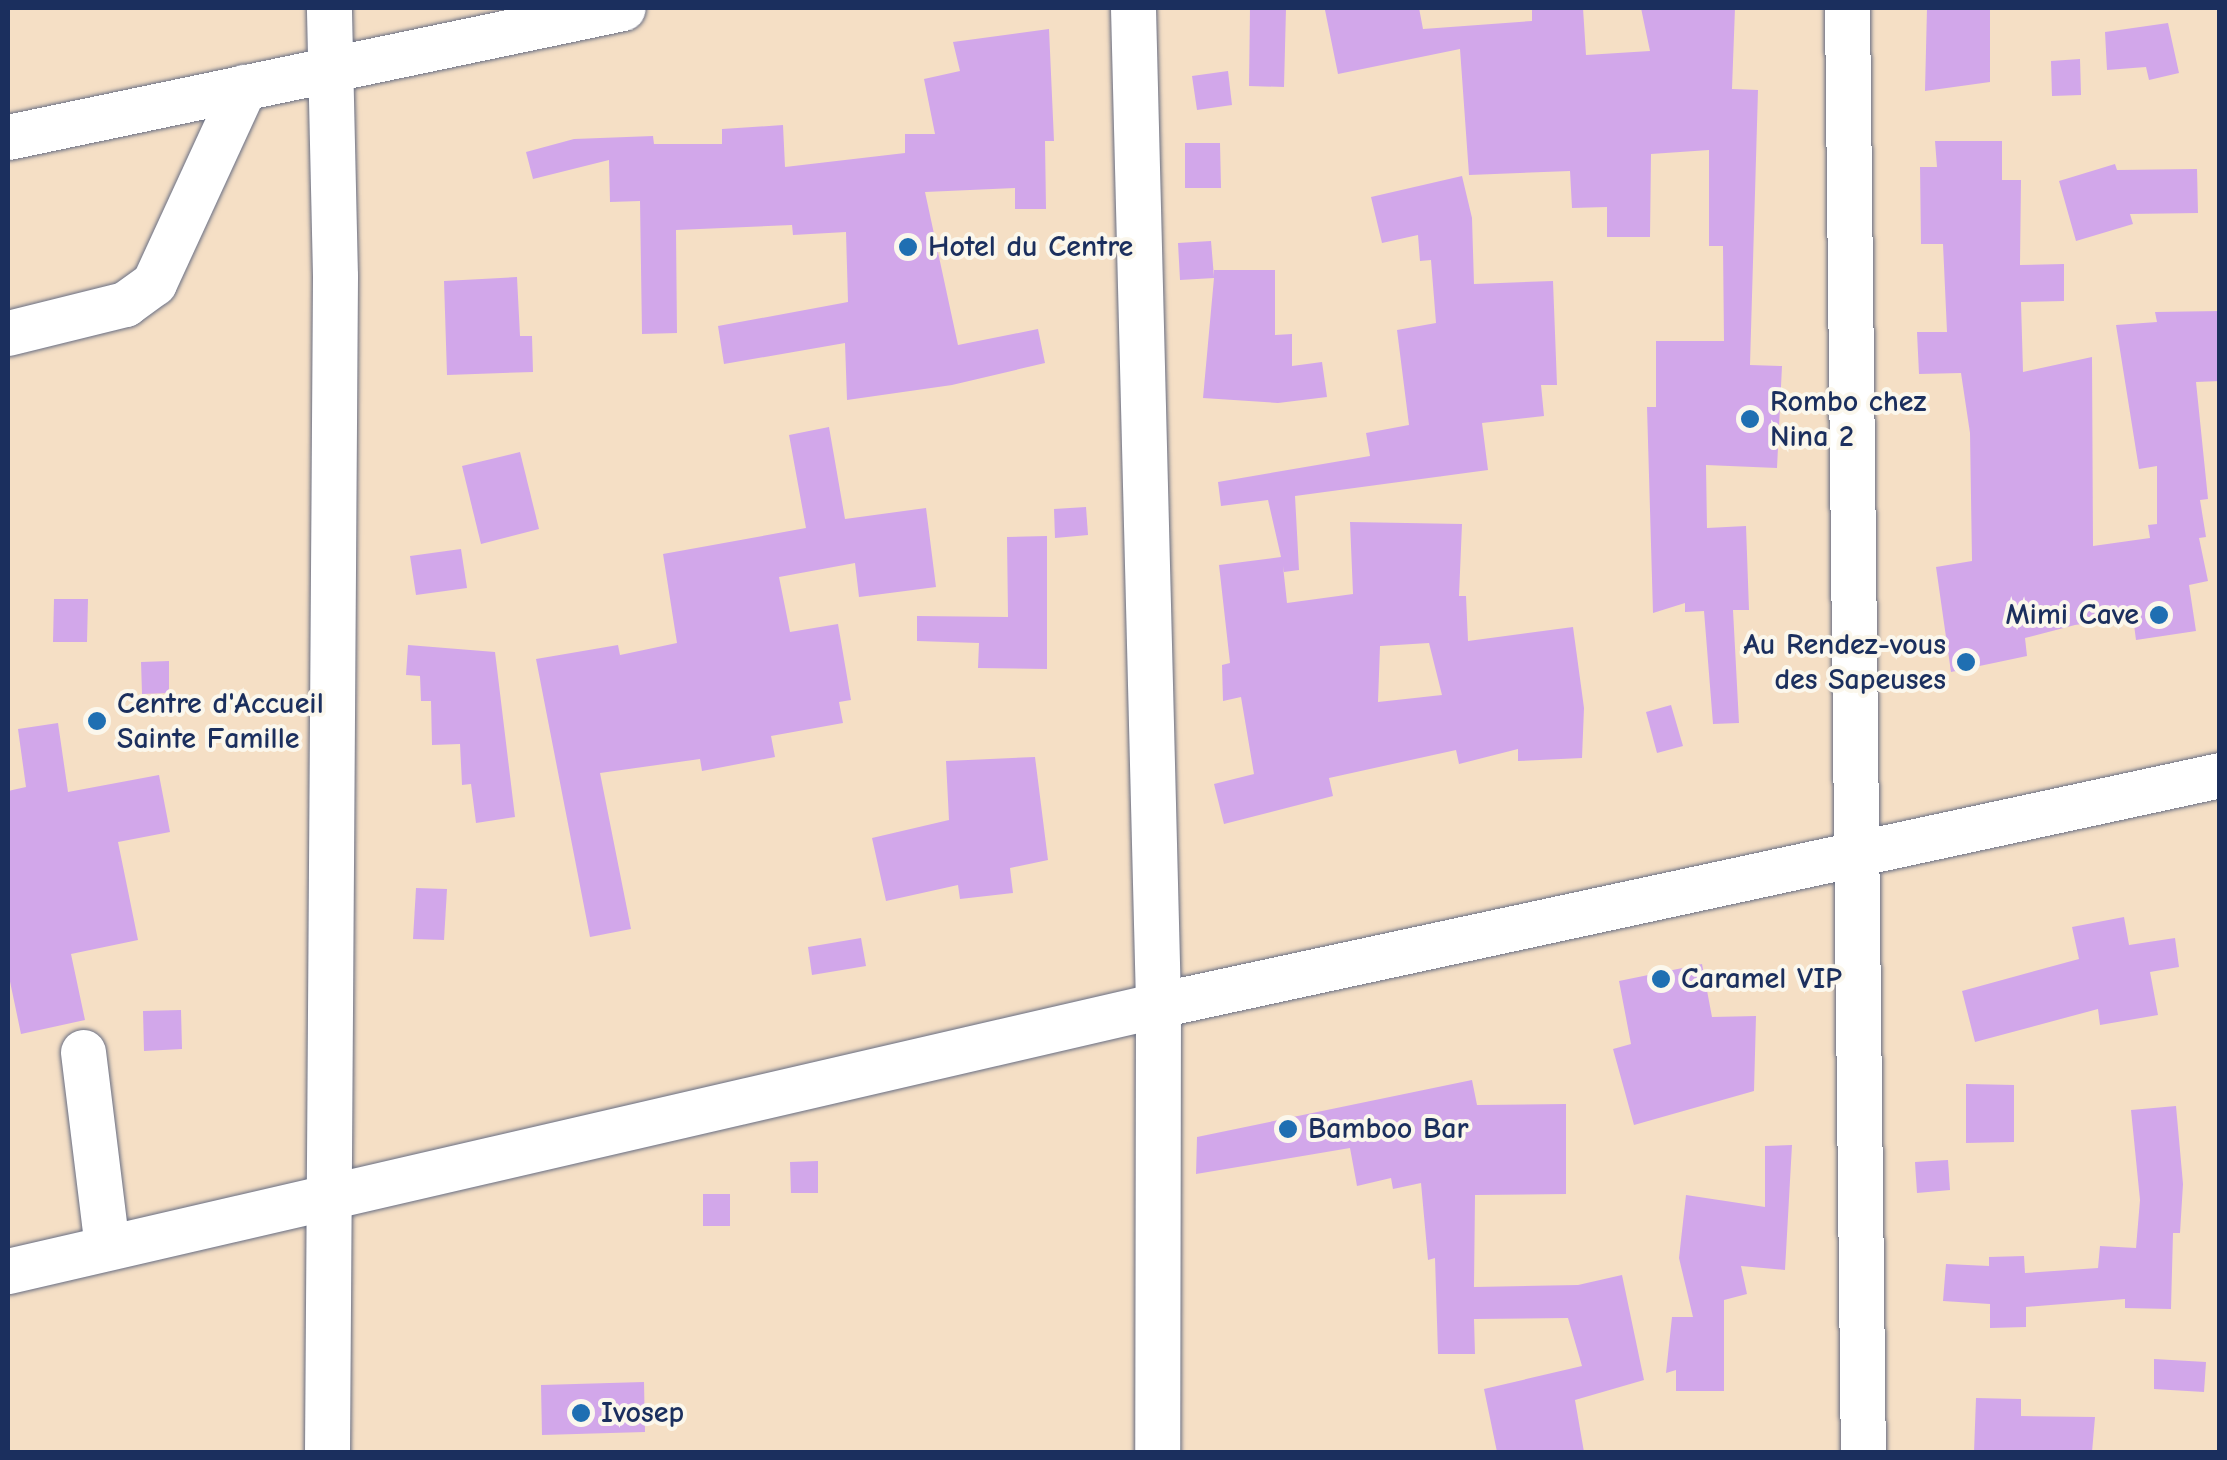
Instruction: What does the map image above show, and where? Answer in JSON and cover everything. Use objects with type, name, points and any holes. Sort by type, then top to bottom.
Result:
[{"type":"street","points":[[327,1452],[324,1194],[329,8]]},
{"type":"street","points":[[8,137],[623,8]]},
{"type":"street","points":[[1132,8],[1158,1005],[1157,1452]]},
{"type":"street","points":[[1848,8],[1863,1452]]},
{"type":"street","points":[[8,333],[125,304],[154,284],[244,87]]},
{"type":"street","points":[[8,1271],[324,1194],[1158,1005],[2220,775]]},
{"type":"street","points":[[83,1052],[107,1248]]},
{"type":"building","points":[[1250,8],[1286,8],[1284,87],[1249,86]]},
{"type":"building","points":[[1419,8],[1423,29],[1532,21],[1532,8],[1583,8],[1586,55],[1650,51],[1641,8],[1735,8],[1732,89],[1758,90],[1750,365],[1782,366],[1777,468],[1706,465],[1707,528],[1746,526],[1749,610],[1733,610],[1739,723],[1713,724],[1704,611],[1685,612],[1685,603],[1653,613],[1647,407],[1656,407],[1656,341],[1724,341],[1723,246],[1709,246],[1709,150],[1651,154],[1650,237],[1607,237],[1607,207],[1572,208],[1570,171],[1469,175],[1460,49],[1338,74],[1325,10]]},
{"type":"building","points":[[1927,8],[1990,8],[1990,82],[1925,91]]},
{"type":"building","points":[[2168,23],[2179,73],[2149,80],[2146,67],[2107,70],[2105,32]]},
{"type":"building","points":[[1049,29],[1054,141],[1045,141],[1046,209],[1015,209],[1015,188],[925,192],[958,345],[1038,329],[1045,363],[952,385],[847,400],[845,343],[724,364],[718,326],[848,302],[846,232],[793,235],[792,225],[676,230],[677,333],[642,334],[640,201],[610,202],[609,160],[533,179],[526,152],[574,139],[653,136],[654,144],[722,144],[722,129],[783,125],[785,167],[905,153],[905,134],[935,134],[924,79],[960,71],[953,42]]},
{"type":"building","points":[[2080,59],[2081,95],[2052,96],[2051,61]]},
{"type":"building","points":[[1228,71],[1232,105],[1197,110],[1192,76]]},
{"type":"building","points":[[1935,141],[2002,141],[2002,180],[2021,180],[2020,265],[2064,264],[2064,301],[2021,302],[2023,372],[2092,357],[2093,546],[2150,538],[2148,525],[2157,524],[2157,466],[2139,469],[2116,325],[2157,322],[2155,312],[2220,311],[2220,381],[2196,382],[2208,499],[2200,500],[2206,537],[2199,538],[2208,581],[2189,585],[2196,631],[2136,640],[2133,617],[2075,625],[2025,638],[2027,656],[1951,672],[1936,567],[1972,561],[1970,433],[1961,373],[1919,374],[1917,332],[1947,332],[1943,244],[1921,244],[1920,167],[1937,167]]},
{"type":"building","points":[[1185,143],[1220,143],[1221,188],[1185,188]]},
{"type":"building","points":[[2115,164],[2117,170],[2197,169],[2198,213],[2130,214],[2133,224],[2076,241],[2059,181]]},
{"type":"building","points":[[1462,176],[1472,218],[1474,284],[1553,281],[1557,385],[1541,385],[1544,416],[1482,423],[1488,470],[1295,496],[1299,570],[1284,572],[1283,566],[1287,603],[1353,594],[1350,522],[1462,524],[1459,596],[1466,596],[1468,641],[1573,627],[1584,708],[1582,758],[1518,761],[1518,749],[1459,764],[1456,750],[1329,778],[1333,796],[1224,824],[1214,784],[1254,774],[1241,697],[1223,701],[1222,665],[1230,663],[1219,565],[1281,557],[1268,500],[1221,506],[1218,482],[1370,456],[1366,433],[1409,425],[1397,330],[1436,323],[1431,260],[1420,261],[1418,235],[1382,243],[1371,197]],"holes":[[[1429,643],[1442,695],[1378,702],[1380,646]]]},
{"type":"building","points":[[1211,241],[1214,277],[1214,270],[1275,270],[1275,335],[1292,334],[1292,366],[1322,362],[1327,397],[1278,403],[1203,398],[1214,278],[1180,280],[1178,243]]},
{"type":"building","points":[[517,277],[520,336],[532,336],[533,372],[447,375],[444,281]]},
{"type":"building","points":[[829,427],[845,519],[926,508],[936,587],[859,597],[855,563],[779,577],[790,632],[838,624],[851,700],[839,702],[843,723],[771,736],[775,757],[702,771],[700,759],[600,773],[631,929],[590,937],[536,659],[618,645],[620,655],[677,643],[663,554],[806,528],[789,435]]},
{"type":"building","points":[[520,452],[539,529],[481,544],[462,466]]},
{"type":"building","points":[[1086,507],[1088,535],[1055,538],[1054,509]]},
{"type":"building","points":[[1047,536],[1047,669],[978,668],[979,643],[917,641],[917,616],[1008,617],[1007,537]]},
{"type":"building","points":[[461,549],[467,588],[416,595],[410,556]]},
{"type":"building","points":[[54,599],[88,599],[87,642],[53,642]]},
{"type":"building","points":[[408,645],[495,652],[515,817],[476,823],[471,784],[462,785],[460,744],[432,745],[431,701],[421,701],[420,676],[406,675]]},
{"type":"building","points":[[169,661],[169,693],[142,694],[141,662]]},
{"type":"building","points":[[1671,705],[1683,746],[1657,753],[1646,712]]},
{"type":"building","points":[[58,723],[68,792],[159,775],[170,832],[118,842],[138,940],[71,954],[85,1020],[21,1034],[8,972],[8,791],[26,787],[18,729]]},
{"type":"building","points":[[1035,757],[1048,860],[1010,868],[1013,893],[960,899],[958,885],[886,901],[872,838],[949,820],[946,761]]},
{"type":"building","points":[[416,888],[447,889],[444,940],[413,939]]},
{"type":"building","points":[[2124,917],[2129,945],[2175,938],[2179,967],[2150,972],[2158,1015],[2100,1025],[2098,1009],[1975,1042],[1962,991],[2079,959],[2072,927]]},
{"type":"building","points":[[861,938],[866,966],[812,975],[808,947]]},
{"type":"building","points":[[1702,964],[1712,1017],[1756,1016],[1754,1091],[1634,1125],[1613,1049],[1631,1044],[1619,981]]},
{"type":"building","points":[[181,1010],[182,1049],[144,1051],[143,1011]]},
{"type":"building","points":[[1472,1080],[1477,1105],[1566,1104],[1566,1194],[1475,1195],[1474,1287],[1578,1285],[1622,1275],[1644,1380],[1575,1400],[1584,1452],[1497,1452],[1484,1389],[1582,1366],[1568,1318],[1474,1319],[1475,1354],[1438,1354],[1435,1258],[1428,1260],[1421,1183],[1393,1189],[1391,1178],[1357,1186],[1350,1148],[1196,1174],[1197,1137]]},
{"type":"building","points":[[1966,1084],[2014,1085],[2014,1142],[1966,1143]]},
{"type":"building","points":[[2176,1106],[2183,1184],[2180,1233],[2173,1233],[2171,1309],[2125,1308],[2125,1299],[2026,1307],[2026,1327],[1990,1328],[1990,1304],[1943,1301],[1946,1264],[1989,1266],[1989,1257],[2024,1256],[2025,1273],[2098,1268],[2100,1246],[2136,1248],[2140,1200],[2131,1110]]},
{"type":"building","points":[[1792,1145],[1785,1270],[1741,1266],[1747,1294],[1724,1300],[1724,1391],[1676,1391],[1676,1370],[1666,1373],[1672,1317],[1693,1317],[1679,1258],[1686,1195],[1765,1207],[1765,1146]]},
{"type":"building","points":[[1948,1160],[1950,1190],[1917,1193],[1915,1162]]},
{"type":"building","points":[[818,1161],[818,1193],[791,1193],[790,1162]]},
{"type":"building","points":[[703,1194],[730,1194],[730,1226],[703,1226]]},
{"type":"building","points":[[2154,1359],[2206,1362],[2204,1392],[2154,1389]]},
{"type":"building","points":[[644,1382],[645,1432],[542,1435],[541,1385]]},
{"type":"building","points":[[1976,1398],[2021,1399],[2021,1416],[2095,1417],[2092,1452],[1974,1452]]},
{"type":"place","name":"Hotel du Centre","points":[[908,247]]},
{"type":"place","name":"Rombo chez Nina 2","points":[[1750,419]]},
{"type":"place","name":"Mimi Cave","points":[[2159,615]]},
{"type":"place","name":"Au Rendez-vous des Sapeuses","points":[[1966,662]]},
{"type":"place","name":"Centre d'Accueil Sainte Famille","points":[[97,721]]},
{"type":"place","name":"Caramel VIP","points":[[1661,979]]},
{"type":"place","name":"Bamboo Bar","points":[[1288,1129]]},
{"type":"place","name":"Ivosep","points":[[581,1413]]}]
